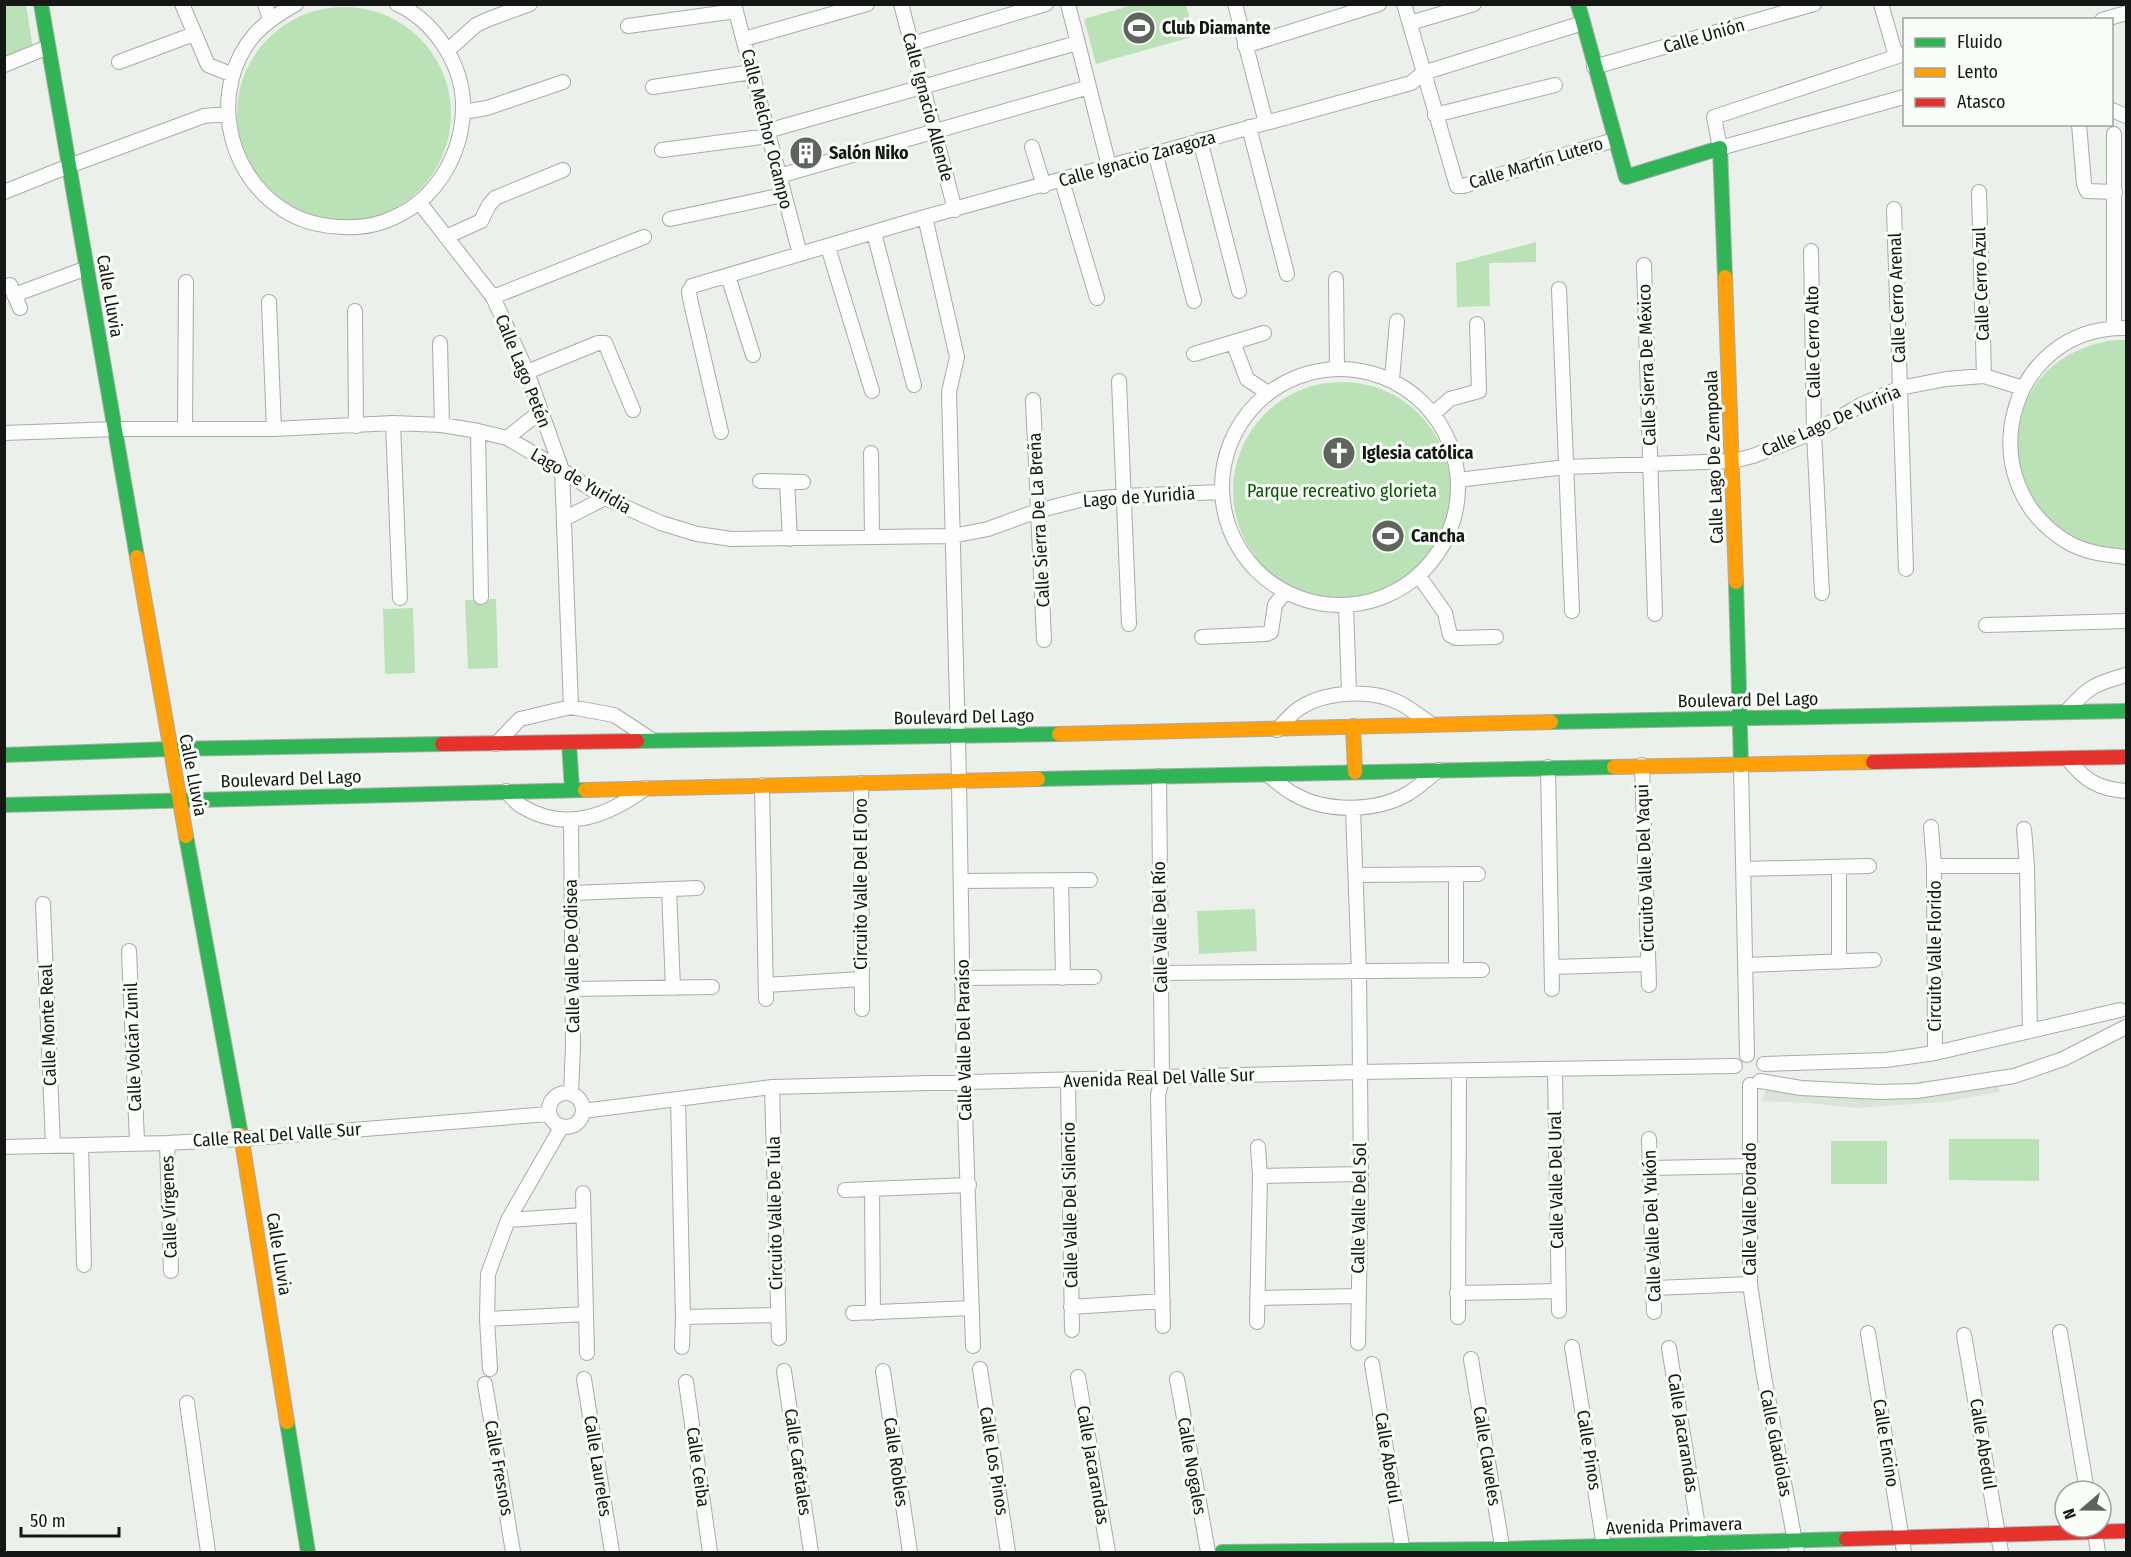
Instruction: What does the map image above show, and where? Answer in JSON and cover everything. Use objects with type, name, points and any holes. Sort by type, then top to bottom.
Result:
[{"type":"street","name":"Calle Lluvia","points":[[40,4],[116,429],[170,749],[242,1139],[308,1552]]},
{"type":"street","points":[[182,4],[208,65],[233,75]]},
{"type":"street","points":[[265,4],[270,19]]},
{"type":"street","points":[[296,4],[270,19],[254,35],[242,54],[233,75],[228,99],[232,140],[243,167],[260,191],[283,210],[309,222],[338,228],[367,226],[395,218],[419,202],[434,188],[446,171],[458,143],[463,112],[459,81],[447,51],[435,33],[419,18],[397,4]]},
{"type":"street","points":[[447,51],[476,25],[530,4]]},
{"type":"street","points":[[744,39],[867,4]]},
{"type":"street","name":"Calle Ignacio Allende","points":[[901,4],[955,210]]},
{"type":"street","points":[[912,44],[1047,4]]},
{"type":"street","points":[[1068,4],[1109,166]]},
{"type":"street","points":[[1235,4],[1266,123]]},
{"type":"street","points":[[1245,46],[1378,4]]},
{"type":"street","points":[[1404,4],[1436,115],[1555,85]]},
{"type":"street","points":[[1410,23],[1474,4]]},
{"type":"street","points":[[1578,4],[1626,177],[1720,148],[1903,98]]},
{"type":"street","name":"Calle Unión","points":[[1594,67],[1814,4]]},
{"type":"street","points":[[1720,148],[1714,117],[1900,55],[1881,4]]},
{"type":"street","points":[[628,26],[735,8]]},
{"type":"street","name":"Calle Melchor Ocampo","points":[[735,8],[800,254]]},
{"type":"street","points":[[2110,18],[2127,14]]},
{"type":"street","name":"Calle Ignacio Zaragoza","points":[[721,432],[689,291],[692,286],[1200,140],[1411,83],[1423,73],[1583,23]]},
{"type":"street","points":[[119,62],[194,34]]},
{"type":"street","points":[[662,150],[768,134],[923,86],[1077,43]]},
{"type":"street","points":[[4,65],[48,47]]},
{"type":"street","points":[[653,87],[752,72]]},
{"type":"street","points":[[463,112],[487,108],[563,82]]},
{"type":"street","points":[[779,176],[1089,87]]},
{"type":"street","points":[[2113,110],[2127,116]]},
{"type":"street","points":[[4,192],[69,165],[204,116],[228,114]]},
{"type":"street","name":"Calle Martín Lutero","points":[[1436,115],[1457,186],[1614,140]]},
{"type":"street","points":[[2079,126],[2084,184],[2087,191],[2115,192]]},
{"type":"street","points":[[1249,128],[1287,274]]},
{"type":"street","points":[[1200,140],[1239,291]]},
{"type":"street","points":[[2118,143],[2115,192],[2120,328],[2092,332],[2061,347],[2035,369],[2023,388],[2012,416],[2009,446],[2014,476],[2027,503],[2046,526],[2070,544],[2098,554],[2127,557]]},
{"type":"street","points":[[1032,147],[1044,186]]},
{"type":"street","name":"Calle Lago De Zempoala","points":[[1720,148],[1733,461],[1741,765]]},
{"type":"street","points":[[1155,153],[1194,302]]},
{"type":"street","points":[[446,237],[481,221],[489,204],[495,198],[563,170]]},
{"type":"street","points":[[1062,181],[1097,298]]},
{"type":"street","name":"Calle Cerro Azul","points":[[1979,192],[1984,376]]},
{"type":"street","points":[[670,219],[783,195]]},
{"type":"street","name":"Calle Lago Petén","points":[[419,202],[493,297],[527,372],[562,470],[571,707]]},
{"type":"street","name":"Calle Cerro Arenal","points":[[1894,208],[1906,569]]},
{"type":"street","name":"Calle Valle Del Paraíso","points":[[924,218],[957,357],[949,392],[960,782],[964,1083],[973,1346]]},
{"type":"street","points":[[874,233],[914,384]]},
{"type":"street","points":[[493,297],[644,237]]},
{"type":"street","points":[[828,247],[872,392]]},
{"type":"street","name":"Calle Cerro Alto","points":[[1811,251],[1814,432],[1822,593]]},
{"type":"street","name":"Calle Sierra De México","points":[[1644,265],[1655,614]]},
{"type":"street","points":[[15,296],[87,268]]},
{"type":"street","points":[[728,276],[753,355]]},
{"type":"street","points":[[1336,279],[1336,368]]},
{"type":"street","points":[[185,428],[186,282]]},
{"type":"street","points":[[1559,289],[1572,611]]},
{"type":"street","points":[[269,302],[274,429]]},
{"type":"street","points":[[355,311],[356,426]]},
{"type":"street","points":[[1392,380],[1397,321]]},
{"type":"street","points":[[1433,414],[1450,399],[1479,391],[1478,324]]},
{"type":"street","points":[[1194,354],[1264,333]]},
{"type":"street","points":[[527,372],[602,342],[606,343],[633,410]]},
{"type":"street","points":[[1233,342],[1247,379],[1268,393]]},
{"type":"street","points":[[440,343],[442,425]]},
{"type":"street","points":[[1336,368],[1365,371],[1392,380],[1414,395],[1433,414],[1451,445],[1458,480],[1457,507],[1450,533],[1437,556],[1419,576],[1397,592],[1372,602],[1346,606],[1315,603],[1285,592],[1265,578],[1248,561],[1234,540],[1226,517],[1222,492],[1224,464],[1233,437],[1248,413],[1268,393],[1300,375],[1336,368]]},
{"type":"street","name":"Calle Lago De Yuriria","points":[[1458,480],[1566,467],[1733,461],[1753,456],[1814,432],[1861,405],[1900,388],[1946,379],[1984,376],[2023,388]]},
{"type":"street","points":[[1119,381],[1129,624]]},
{"type":"street","name":"Calle Sierra De La Breña","points":[[1034,400],[1044,640]]},
{"type":"street","points":[[507,438],[541,411]]},
{"type":"street","points":[[393,423],[400,598]]},
{"type":"street","name":"Lago de Yuridia","points":[[4,433],[116,429],[274,429],[393,423],[442,425],[507,438],[605,498],[661,523],[697,534],[732,539],[952,536],[988,529],[1037,511],[1080,500],[1222,492]]},
{"type":"street","points":[[478,431],[481,597]]},
{"type":"street","points":[[871,453],[872,536]]},
{"type":"street","points":[[760,481],[803,482]]},
{"type":"street","points":[[787,482],[790,539]]},
{"type":"street","points":[[564,519],[605,498]]},
{"type":"street","points":[[1419,576],[1445,613],[1450,635],[1456,638],[1496,637]]},
{"type":"street","points":[[1202,637],[1271,632],[1275,605],[1285,592]]},
{"type":"street","points":[[1346,606],[1349,692]]},
{"type":"street","points":[[1986,625],[2127,621]]},
{"type":"street","points":[[2066,712],[2082,693],[2099,683],[2127,675]]},
{"type":"street","points":[[1277,730],[1297,710],[1316,701],[1349,692],[1398,702],[1431,724]]},
{"type":"street","points":[[496,744],[520,718],[571,707],[614,715],[652,740]]},
{"type":"street","name":"Boulevard Del Lago","points":[[4,755],[170,749],[1277,730],[1431,724],[2127,711]]},
{"type":"street","points":[[1353,726],[1355,772]]},
{"type":"street","points":[[568,743],[572,789]]},
{"type":"street","name":"Boulevard Del Lago","points":[[4,805],[572,789],[1642,765],[2127,757]]},
{"type":"street","points":[[2067,758],[2080,774],[2090,781],[2116,790],[2127,791]]},
{"type":"street","name":"Circuito Valle Del Yaqui","points":[[1553,967],[1648,964],[1642,765]]},
{"type":"street","points":[[1741,765],[1747,1055]]},
{"type":"street","points":[[1548,767],[1552,989]]},
{"type":"street","points":[[1268,775],[1294,795],[1324,806],[1353,809],[1382,803],[1408,794],[1439,770]]},
{"type":"street","name":"Calle Valle Del Río","points":[[1159,776],[1162,1079]]},
{"type":"street","name":"Circuito Valle Del El Oro","points":[[762,785],[766,992],[861,979],[861,783]]},
{"type":"street","points":[[506,791],[522,807],[553,819],[571,820],[595,817],[631,800],[647,788]]},
{"type":"street","name":"Calle Valle Del Sol","points":[[1353,809],[1357,875],[1361,1174],[1358,1343]]},
{"type":"street","name":"Calle Valle De Odisea","points":[[571,820],[573,989],[571,1093]]},
{"type":"street","points":[[1931,827],[1934,866]]},
{"type":"street","points":[[2024,829],[2027,866],[2030,1031]]},
{"type":"street","points":[[1743,869],[1869,866]]},
{"type":"street","name":"Circuito Valle Florido","points":[[1935,1053],[1934,866],[2027,866]]},
{"type":"street","points":[[1839,868],[1839,962]]},
{"type":"street","points":[[1456,874],[1456,970]]},
{"type":"street","points":[[1357,875],[1478,874]]},
{"type":"street","points":[[1061,880],[1064,978]]},
{"type":"street","points":[[962,881],[1090,880]]},
{"type":"street","points":[[572,893],[697,888]]},
{"type":"street","points":[[669,889],[673,988]]},
{"type":"street","name":"Calle Monte Real","points":[[44,904],[52,1145]]},
{"type":"street","name":"Calle Volcán Zunil","points":[[129,951],[137,1142]]},
{"type":"street","points":[[1745,965],[1874,960]]},
{"type":"street","points":[[1648,964],[1649,984]]},
{"type":"street","points":[[1161,973],[1482,970]]},
{"type":"street","points":[[962,978],[1094,977]]},
{"type":"street","points":[[861,979],[862,1009]]},
{"type":"street","points":[[573,989],[712,987]]},
{"type":"street","points":[[1755,1083],[1765,1073],[1764,1064],[1760,1058],[1747,1055],[1735,1066],[1736,1075],[1741,1082],[1879,1092],[1917,1091],[2014,1076],[2063,1059],[2127,1026],[2122,1020],[2123,1004],[2030,1031],[1935,1053],[1886,1060],[1764,1064]]},
{"type":"street","name":"Avenida Real Del Valle Sur","points":[[583,1111],[772,1087],[1162,1079],[1359,1072],[1735,1066]]},
{"type":"street","name":"Calle Valle Del Ural","points":[[1555,1070],[1559,1311]]},
{"type":"street","points":[[1458,1317],[1459,1072]]},
{"type":"street","points":[[1162,1079],[1158,1095],[1163,1326]]},
{"type":"street","name":"Calle Valle Del Silencio","points":[[1068,1081],[1072,1330]]},
{"type":"street","name":"Calle Valle Dorado","points":[[1755,1083],[1751,1166],[1750,1284],[1756,1333]]},
{"type":"street","name":"Circuito Valle De Tula","points":[[772,1087],[779,1338]]},
{"type":"street","points":[[562,1092],[571,1093],[578,1096],[583,1111],[577,1123],[562,1126],[552,1119],[549,1114],[549,1105],[554,1097],[562,1092]]},
{"type":"street","points":[[678,1099],[683,1317],[681,1347]]},
{"type":"street","name":"Calle Real Del Valle Sur","points":[[4,1147],[242,1139],[549,1114]]},
{"type":"street","points":[[490,1369],[487,1319],[488,1274],[507,1220],[562,1126]]},
{"type":"street","name":"Calle Valle Del Yukón","points":[[1649,1139],[1654,1312]]},
{"type":"street","name":"Calle Vírgenes","points":[[166,1143],[171,1271]]},
{"type":"street","points":[[81,1144],[84,1265]]},
{"type":"street","points":[[1257,1322],[1260,1176],[1258,1147]]},
{"type":"street","points":[[1651,1168],[1751,1166]]},
{"type":"street","points":[[1260,1176],[1361,1174]]},
{"type":"street","points":[[845,1190],[969,1185]]},
{"type":"street","points":[[872,1189],[873,1313]]},
{"type":"street","points":[[583,1193],[587,1353]]},
{"type":"street","points":[[507,1220],[583,1215]]},
{"type":"street","points":[[1655,1288],[1750,1284]]},
{"type":"street","points":[[1457,1293],[1558,1291]]},
{"type":"street","points":[[1257,1298],[1358,1296]]},
{"type":"street","points":[[1071,1307],[1163,1301]]},
{"type":"street","points":[[853,1313],[972,1308]]},
{"type":"street","points":[[487,1319],[586,1314]]},
{"type":"street","points":[[683,1317],[778,1315]]},
{"type":"street","points":[[2060,1332],[2085,1479]]},
{"type":"street","name":"Calle Gladiolas","points":[[1756,1333],[1796,1546]]},
{"type":"street","name":"Calle Encino","points":[[1868,1333],[1904,1552]]},
{"type":"street","name":"Calle Abedul","points":[[1964,1335],[2001,1552]]},
{"type":"street","name":"Calle Pinos","points":[[1572,1347],[1605,1549]]},
{"type":"street","name":"Calle Jacarandas","points":[[1669,1348],[1701,1548]]},
{"type":"street","name":"Calle Claveles","points":[[1471,1359],[1503,1551]]},
{"type":"street","name":"Calle Abedul","points":[[1372,1364],[1403,1551]]},
{"type":"street","name":"Calle Los Pinos","points":[[980,1369],[1008,1552]]},
{"type":"street","name":"Calle Cafetales","points":[[784,1371],[811,1552]]},
{"type":"street","name":"Calle Robles","points":[[883,1371],[910,1552]]},
{"type":"street","name":"Calle Jacarandas","points":[[1078,1377],[1108,1552]]},
{"type":"street","name":"Calle Laureles","points":[[584,1379],[612,1552]]},
{"type":"street","name":"Calle Nogales","points":[[1177,1379],[1208,1552]]},
{"type":"street","name":"Calle Ceiba","points":[[686,1382],[710,1552]]},
{"type":"street","name":"Calle Fresnos","points":[[484,1384],[513,1552]]},
{"type":"street","points":[[187,1403],[208,1552]]},
{"type":"street","name":"Avenida Primavera","points":[[1222,1552],[1503,1551],[1796,1546],[1901,1537],[2053,1531]]},
{"type":"shaded area","points":[[1993,1073],[2000,1092],[1943,1102],[1856,1108],[1762,1101],[1770,1077],[1876,1087]]},
{"type":"green space","name":"Club Diamante","points":[[1136,4],[1186,5],[1195,36],[1096,64],[1084,19]]},
{"type":"green space","points":[[4,5],[26,5],[33,48],[4,59]]},
{"type":"green space","points":[[344,7],[375,12],[394,20],[412,32],[426,46],[438,64],[446,83],[451,114],[446,145],[438,164],[426,182],[412,196],[394,208],[375,216],[344,221],[313,216],[294,208],[276,196],[262,182],[250,164],[242,145],[237,114],[242,83],[250,64],[262,46],[276,32],[294,20],[313,12]]},
{"type":"green space","points":[[1536,242],[1536,262],[1489,263],[1490,306],[1457,307],[1456,263]]},
{"type":"green space","points":[[2116,340],[2126,340],[2126,550],[2078,539],[2045,516],[2025,484],[2017,448],[2022,412],[2040,379],[2071,354]]},
{"type":"green space","name":"Parque recreativo glorieta","points":[[1342,382],[1363,384],[1384,390],[1402,400],[1419,414],[1433,431],[1443,449],[1449,470],[1451,491],[1449,512],[1443,533],[1433,551],[1419,568],[1402,582],[1384,592],[1363,598],[1342,600],[1321,598],[1300,592],[1282,582],[1265,568],[1251,551],[1241,533],[1235,512],[1233,491],[1235,470],[1241,449],[1251,431],[1265,414],[1282,400],[1300,390],[1321,384]]},
{"type":"green space","points":[[496,599],[498,668],[468,669],[465,600]]},
{"type":"green space","points":[[413,608],[415,673],[385,674],[383,609]]},
{"type":"green space","points":[[1255,909],[1257,951],[1199,954],[1197,911]]},
{"type":"green space","points":[[1949,1139],[2039,1139],[2039,1181],[1949,1180]]},
{"type":"green space","points":[[1831,1141],[1887,1141],[1887,1184],[1831,1184]]},
{"type":"traffic: fast","points":[[41,4],[137,557]]},
{"type":"traffic: fast","points":[[1578,4],[1626,177],[1720,148],[1725,277]]},
{"type":"traffic: fast","points":[[1736,582],[1741,765]]},
{"type":"traffic: fast","points":[[1551,722],[2126,711]]},
{"type":"traffic: fast","points":[[637,741],[1059,734]]},
{"type":"traffic: fast","points":[[569,743],[572,789]]},
{"type":"traffic: fast","points":[[4,755],[170,749],[442,744]]},
{"type":"traffic: fast","points":[[1038,779],[1614,767]]},
{"type":"traffic: fast","points":[[4,805],[585,790]]},
{"type":"traffic: fast","points":[[186,836],[241,1135]]},
{"type":"traffic: fast","points":[[287,1422],[308,1552]]},
{"type":"traffic: fast","points":[[1222,1552],[1502,1549],[1846,1539]]},
{"type":"traffic: slow","points":[[1725,277],[1736,582]]},
{"type":"traffic: slow","points":[[137,557],[186,836]]},
{"type":"traffic: slow","points":[[1059,734],[1551,722]]},
{"type":"traffic: slow","points":[[1353,726],[1355,772]]},
{"type":"traffic: slow","points":[[1614,767],[1873,762]]},
{"type":"traffic: slow","points":[[585,790],[1038,779]]},
{"type":"traffic: slow","points":[[241,1135],[287,1422]]},
{"type":"traffic: jam","points":[[442,744],[637,741]]},
{"type":"traffic: jam","points":[[1873,762],[2126,757]]},
{"type":"traffic: jam","points":[[1846,1539],[2126,1531]]},
{"type":"place","name":"Club Diamante","points":[[1139,28]]},
{"type":"place","name":"Salón Niko","points":[[806,153]]},
{"type":"place","name":"Iglesia católica","points":[[1339,453]]},
{"type":"place","name":"Cancha","points":[[1388,536]]}]
